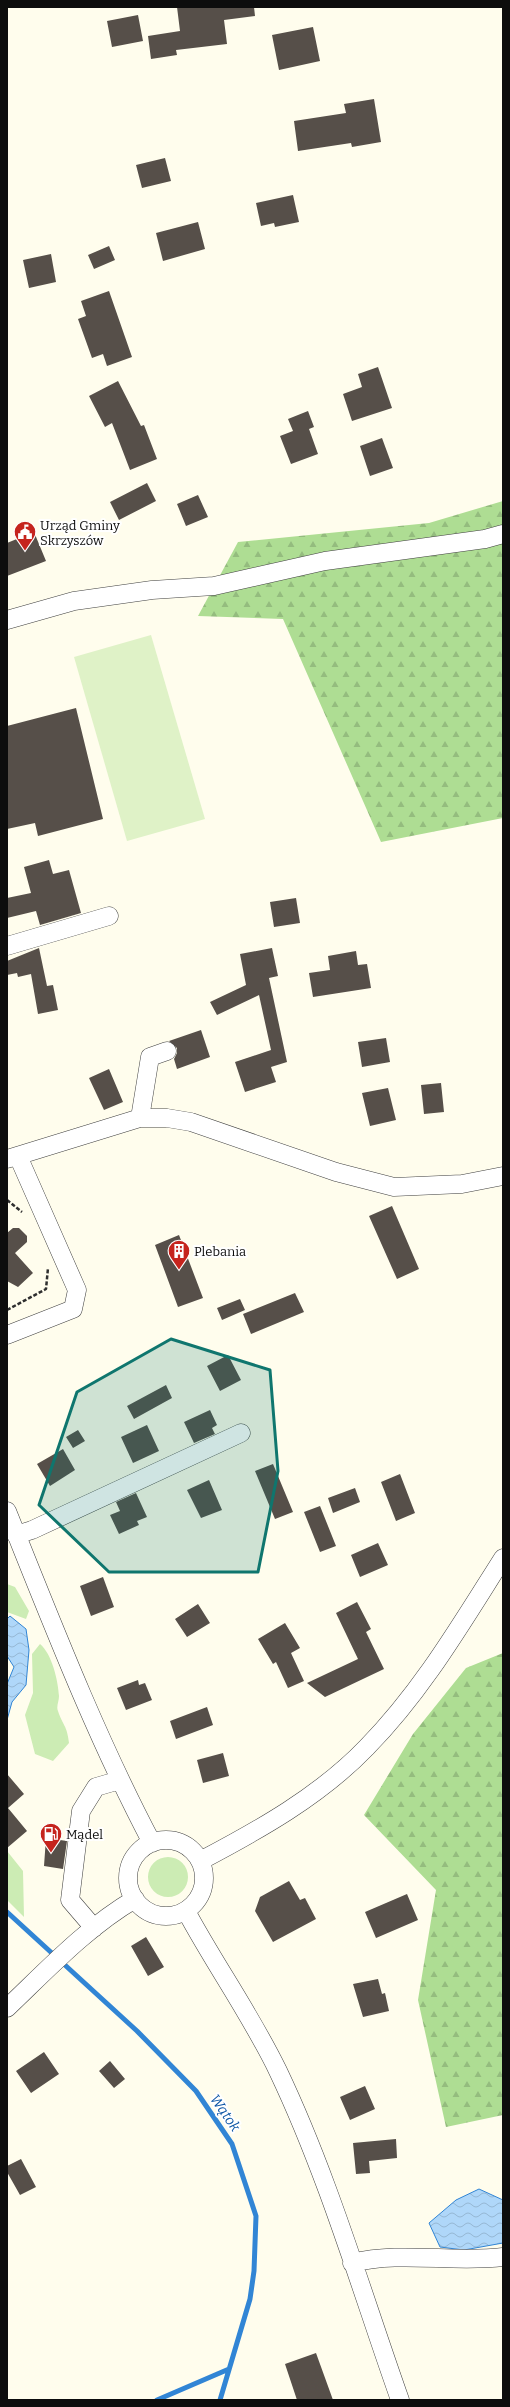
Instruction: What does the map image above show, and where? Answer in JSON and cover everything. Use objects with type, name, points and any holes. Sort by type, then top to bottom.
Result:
[{"type":"street","points":[[7,620],[74,601],[152,590],[214,586],[326,561],[486,539],[503,534]]},
{"type":"street","points":[[7,946],[109,916]]},
{"type":"street","points":[[140,1118],[150,1057],[167,1051]]},
{"type":"street","points":[[8,1333],[73,1309],[77,1290],[13,1158],[140,1118],[167,1118],[191,1122],[336,1172],[394,1187],[462,1184],[503,1176]]},
{"type":"street","points":[[16,1535],[32,1530],[241,1432]]},
{"type":"street","points":[[7,1511],[120,1780],[152,1843]]},
{"type":"street","points":[[200,1861],[271,1823],[326,1784],[367,1748],[408,1701],[436,1664],[503,1558]]},
{"type":"street","points":[[94,1928],[70,1900],[81,1811],[96,1787],[120,1780]]},
{"type":"street","points":[[170,1841],[182,1844],[193,1852],[200,1861],[204,1872],[201,1893],[196,1902],[186,1911],[176,1915],[164,1916],[151,1913],[135,1900],[129,1884],[132,1863],[138,1853],[152,1843],[170,1841]]},
{"type":"street","points":[[7,2008],[40,1976],[112,1912],[135,1900]]},
{"type":"street","points":[[186,1911],[278,2070],[308,2139],[400,2400]]},
{"type":"street","points":[[352,2263],[377,2257],[476,2260],[503,2257]]},
{"type":"path","points":[[7,1200],[23,1212],[26,1219]]},
{"type":"path","points":[[7,1310],[46,1289],[48,1260]]},
{"type":"highlighted area","points":[[171,1339],[270,1370],[278,1471],[258,1572],[109,1572],[39,1505],[77,1392]]},
{"type":"green space","points":[[503,501],[503,818],[381,842],[283,619],[198,616],[238,542],[429,523]]},
{"type":"green space","points":[[151,635],[205,819],[127,841],[74,657]]},
{"type":"green space","points":[[7,1584],[15,1587],[29,1611],[26,1619],[7,1612]]},
{"type":"green space","points":[[40,1644],[48,1654],[54,1668],[59,1696],[57,1709],[66,1729],[69,1743],[53,1761],[35,1754],[25,1715],[33,1693],[32,1654]]},
{"type":"green space","points":[[503,1653],[503,2115],[446,2127],[418,2000],[436,1890],[364,1815],[413,1734],[466,1668]]},
{"type":"green space","points":[[7,1851],[23,1871],[24,1917],[7,1900]]},
{"type":"green space","points":[[172,1857],[179,1860],[185,1866],[188,1877],[187,1885],[179,1894],[172,1897],[164,1897],[157,1894],[149,1885],[148,1873],[151,1866],[160,1858]]},
{"type":"water","points":[[10,1616],[26,1629],[29,1650],[26,1685],[12,1702],[7,1720],[7,1684],[14,1667],[7,1656],[7,1619]]},
{"type":"water","points":[[479,2189],[503,2200],[503,2243],[464,2250],[440,2247],[429,2223],[456,2200]]},
{"type":"building","points":[[177,7],[254,7],[255,16],[224,20],[227,44],[176,50],[177,55],[151,59],[148,36],[180,31]]},
{"type":"building","points":[[138,15],[143,41],[112,47],[107,21]]},
{"type":"building","points":[[313,27],[320,61],[279,70],[272,35]]},
{"type":"building","points":[[374,99],[381,142],[352,147],[351,143],[298,151],[294,121],[346,113],[344,104]]},
{"type":"building","points":[[165,158],[171,181],[142,188],[136,165]]},
{"type":"building","points":[[293,195],[299,222],[275,227],[274,223],[261,226],[256,203]]},
{"type":"building","points":[[198,222],[205,249],[163,261],[156,233]]},
{"type":"building","points":[[109,246],[115,260],[94,269],[88,255]]},
{"type":"building","points":[[51,254],[56,282],[29,288],[23,260]]},
{"type":"building","points":[[109,291],[132,357],[107,366],[103,354],[92,358],[78,319],[86,316],[81,301]]},
{"type":"building","points":[[378,367],[392,408],[352,421],[343,394],[362,387],[358,374]]},
{"type":"building","points":[[118,381],[141,426],[144,425],[157,459],[130,470],[112,423],[105,427],[89,396]]},
{"type":"building","points":[[308,411],[314,427],[309,429],[318,454],[291,464],[280,436],[293,431],[288,419]]},
{"type":"building","points":[[382,438],[393,468],[370,476],[360,446]]},
{"type":"building","points":[[147,483],[156,501],[119,520],[110,502]]},
{"type":"building","points":[[198,495],[208,517],[186,526],[177,504]]},
{"type":"building","name":"Urząd Gminy Skrzyszów","points":[[34,532],[46,561],[7,576],[7,543]]},
{"type":"building","points":[[76,708],[103,819],[38,836],[35,823],[7,829],[7,726]]},
{"type":"building","points":[[49,860],[53,874],[69,870],[81,913],[40,925],[36,911],[7,918],[7,898],[31,893],[24,867]]},
{"type":"building","points":[[296,898],[300,923],[274,927],[270,902]]},
{"type":"building","points":[[39,948],[47,986],[53,985],[58,1010],[38,1014],[31,974],[18,977],[17,973],[7,975],[7,961]]},
{"type":"building","points":[[272,948],[278,976],[269,978],[287,1062],[271,1067],[276,1082],[245,1092],[235,1062],[271,1050],[259,995],[217,1015],[210,1002],[246,985],[240,954]]},
{"type":"building","points":[[356,951],[358,965],[367,964],[371,988],[313,997],[309,973],[330,970],[328,956]]},
{"type":"building","points":[[201,1030],[210,1057],[177,1069],[174,1059],[177,1053],[177,1048],[169,1041]]},
{"type":"building","points":[[386,1038],[390,1062],[362,1067],[358,1042]]},
{"type":"building","points":[[109,1069],[123,1102],[104,1110],[89,1078]]},
{"type":"building","points":[[441,1083],[444,1112],[424,1114],[421,1085]]},
{"type":"building","points":[[388,1088],[396,1120],[370,1126],[362,1093]]},
{"type":"building","points":[[392,1206],[419,1269],[397,1279],[369,1216]]},
{"type":"building","points":[[13,1228],[19,1228],[27,1236],[27,1242],[15,1253],[33,1273],[18,1287],[7,1281],[7,1233]]},
{"type":"building","name":"Plebania","points":[[179,1235],[203,1298],[178,1307],[155,1245]]},
{"type":"building","points":[[295,1293],[304,1312],[251,1334],[243,1314]]},
{"type":"building","points":[[240,1299],[245,1310],[222,1320],[217,1308]]},
{"type":"building","points":[[228,1355],[241,1380],[220,1391],[207,1366]]},
{"type":"building","points":[[166,1385],[172,1398],[134,1419],[127,1406]]},
{"type":"building","points":[[210,1410],[217,1425],[212,1428],[215,1434],[194,1443],[184,1422]]},
{"type":"building","points":[[147,1425],[159,1451],[133,1463],[121,1437]]},
{"type":"building","points":[[78,1430],[85,1441],[73,1448],[66,1437]]},
{"type":"building","points":[[63,1449],[75,1470],[50,1486],[37,1464]]},
{"type":"building","points":[[273,1464],[293,1512],[275,1519],[255,1471]]},
{"type":"building","points":[[400,1474],[415,1513],[396,1521],[381,1482]]},
{"type":"building","points":[[209,1480],[222,1510],[201,1518],[187,1490]]},
{"type":"building","points":[[355,1488],[360,1502],[333,1513],[328,1498]]},
{"type":"building","points":[[136,1493],[147,1517],[137,1521],[139,1525],[119,1534],[110,1515],[120,1511],[116,1502]]},
{"type":"building","points":[[320,1506],[336,1546],[320,1552],[304,1512]]},
{"type":"building","points":[[378,1543],[388,1565],[360,1577],[351,1555]]},
{"type":"building","points":[[103,1577],[114,1607],[91,1616],[80,1586]]},
{"type":"building","points":[[357,1602],[371,1629],[366,1632],[384,1669],[325,1697],[307,1683],[358,1659],[336,1613]]},
{"type":"building","points":[[198,1604],[210,1623],[187,1637],[175,1619]]},
{"type":"building","points":[[285,1623],[300,1648],[291,1653],[304,1681],[288,1688],[276,1662],[273,1664],[258,1639]]},
{"type":"building","points":[[138,1680],[139,1685],[145,1683],[152,1700],[126,1710],[117,1688]]},
{"type":"building","points":[[207,1707],[213,1725],[176,1739],[170,1721]]},
{"type":"building","points":[[223,1753],[229,1776],[203,1783],[197,1760]]},
{"type":"building","points":[[7,1774],[24,1794],[8,1808],[27,1831],[7,1848]]},
{"type":"building","name":"Mądel","points":[[46,1838],[67,1841],[63,1869],[44,1866]]},
{"type":"building","points":[[289,1881],[300,1900],[305,1898],[316,1919],[273,1942],[255,1911],[260,1897]]},
{"type":"building","points":[[407,1894],[418,1920],[376,1938],[365,1912]]},
{"type":"building","points":[[146,1937],[164,1967],[148,1976],[131,1946]]},
{"type":"building","points":[[378,1979],[382,1994],[385,1993],[389,2011],[363,2017],[353,1984]]},
{"type":"building","points":[[44,2052],[59,2074],[31,2093],[16,2071]]},
{"type":"building","points":[[110,2061],[125,2079],[114,2088],[99,2071]]},
{"type":"building","points":[[365,2086],[375,2109],[350,2120],[340,2097]]},
{"type":"building","points":[[396,2139],[397,2158],[369,2161],[370,2173],[356,2174],[353,2143]]},
{"type":"building","points":[[21,2159],[36,2187],[20,2195],[7,2172],[7,2166]]},
{"type":"building","points":[[316,2353],[333,2400],[297,2400],[285,2364]]},
{"type":"waterway","name":"Wątok","points":[[7,1912],[137,2031],[196,2091],[232,2144],[256,2216],[254,2271],[250,2299],[220,2400]]},
{"type":"waterway","points":[[157,2400],[229,2369]]},
{"type":"place","name":"Urząd Gminy Skrzyszów","points":[[25,552]]},
{"type":"place","name":"Plebania","points":[[179,1270]]},
{"type":"place","name":"Mądel","points":[[51,1854]]}]
